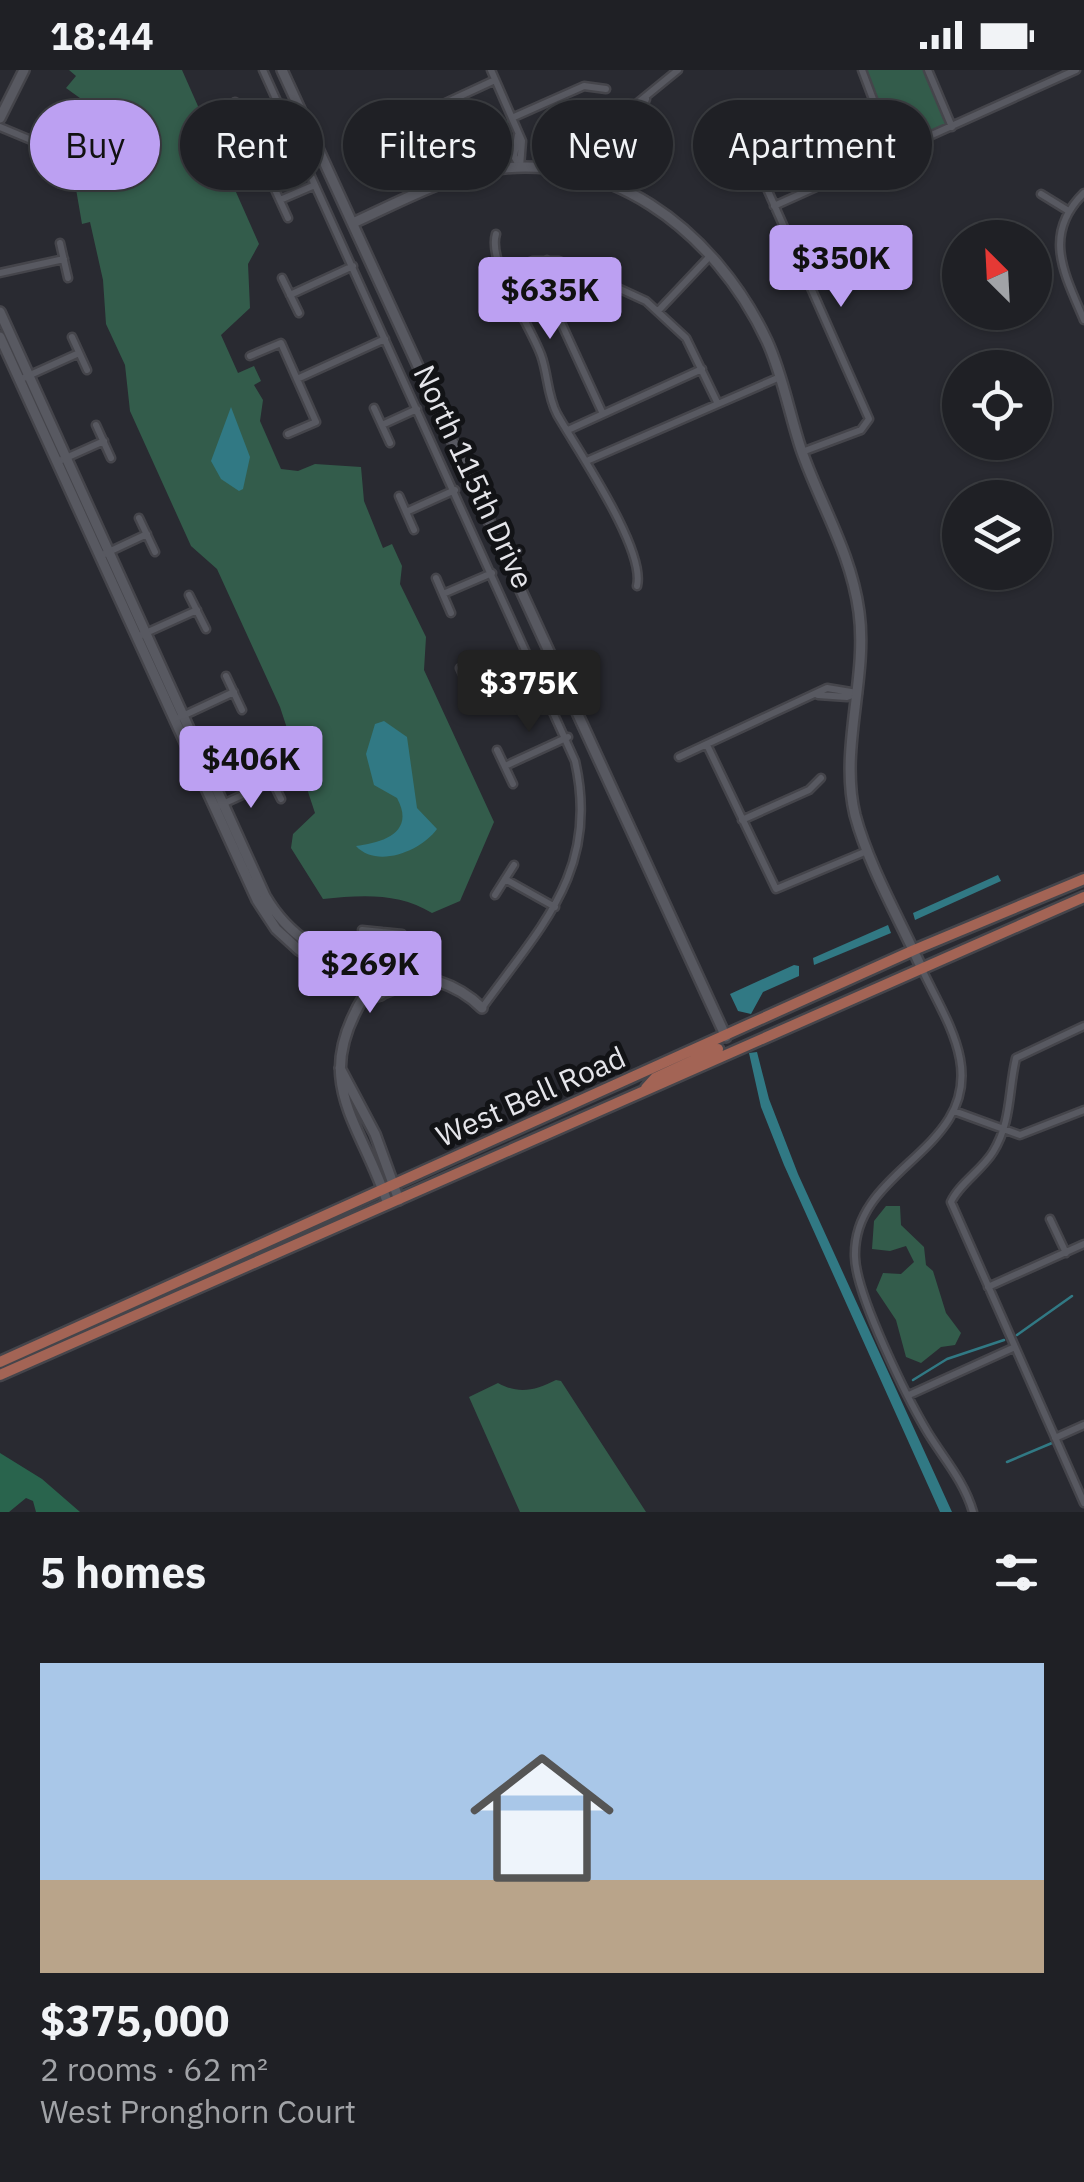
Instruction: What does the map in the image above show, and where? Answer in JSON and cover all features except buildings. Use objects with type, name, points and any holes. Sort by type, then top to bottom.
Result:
[{"type":"main road","name":"West Bell Road","points":[[0,1376],[23,1358],[222,1262],[914,950],[1084,879]]},
{"type":"main road","name":"West Bell Road","points":[[0,1362],[23,1358],[228,1275],[1084,897]]},
{"type":"main road","points":[[644,1090],[655,1078],[721,1048],[726,1037]]},
{"type":"main road","points":[[570,1123],[576,1111],[616,1093],[627,1081]]},
{"type":"main road","points":[[480,1162],[498,1147],[538,1129],[541,1120]]},
{"type":"street","points":[[0,118],[24,70]]},
{"type":"street","name":"North 115th Drive","points":[[263,70],[277,100]]},
{"type":"street","points":[[282,70],[726,1037]]},
{"type":"street","points":[[491,70],[522,141],[520,167]]},
{"type":"street","points":[[646,100],[678,70]]},
{"type":"street","points":[[862,70],[873,100]]},
{"type":"street","points":[[928,70],[952,127]]},
{"type":"street","points":[[932,135],[1076,70]]},
{"type":"street","points":[[452,100],[496,80]]},
{"type":"street","points":[[514,117],[584,86],[606,89]]},
{"type":"street","points":[[0,127],[30,140]]},
{"type":"street","points":[[353,223],[467,175],[532,167]]},
{"type":"street","points":[[275,190],[288,218]]},
{"type":"street","points":[[280,200],[303,190]]},
{"type":"street","name":"North 115th Drive","points":[[317,190],[568,738],[582,792],[582,820],[570,880],[555,908],[482,1008]]},
{"type":"street","points":[[623,190],[664,212],[710,256],[752,314],[780,377],[802,452],[852,573],[861,636],[852,794],[868,851],[958,1053],[961,1080],[954,1111],[939,1137],[871,1198],[856,1240],[860,1282],[909,1395],[958,1477],[972,1512]]},
{"type":"street","points":[[767,190],[869,423],[802,452]]},
{"type":"street","points":[[774,206],[809,190]]},
{"type":"street","points":[[1084,193],[1067,210],[1059,234],[1060,260],[1084,320]]},
{"type":"street","points":[[1041,194],[1067,210]]},
{"type":"street","points":[[496,234],[494,249],[542,358],[552,404],[588,460],[638,567],[637,586]]},
{"type":"street","points":[[60,243],[68,278]]},
{"type":"street","points":[[659,310],[710,256]]},
{"type":"street","points":[[0,274],[64,259]]},
{"type":"street","points":[[504,272],[547,260],[580,267],[659,310],[682,334],[717,402]]},
{"type":"street","points":[[547,260],[547,292],[603,414]]},
{"type":"street","points":[[290,295],[353,266]]},
{"type":"street","points":[[282,278],[299,313]]},
{"type":"street","points":[[0,312],[61,460],[219,806],[265,896],[284,923],[319,952],[373,970]]},
{"type":"street","points":[[0,337],[24,378]]},
{"type":"street","points":[[72,337],[87,370]]},
{"type":"street","points":[[297,379],[385,339]]},
{"type":"street","points":[[250,356],[281,343],[316,422],[288,434]]},
{"type":"street","points":[[24,378],[79,353]]},
{"type":"street","points":[[568,430],[702,370]]},
{"type":"street","points":[[588,460],[780,377]]},
{"type":"street","points":[[374,408],[390,443]]},
{"type":"street","points":[[382,425],[417,409]]},
{"type":"street","points":[[96,425],[112,458]]},
{"type":"street","points":[[61,460],[104,442]]},
{"type":"street","points":[[406,512],[454,490]]},
{"type":"street","points":[[399,496],[414,530]]},
{"type":"street","points":[[140,518],[154,552]]},
{"type":"street","points":[[104,554],[147,534]]},
{"type":"street","points":[[443,594],[492,573]]},
{"type":"street","points":[[436,578],[451,613]]},
{"type":"street","points":[[190,595],[206,629]]},
{"type":"street","points":[[141,636],[197,610]]},
{"type":"street","points":[[467,684],[530,656]]},
{"type":"street","points":[[460,668],[475,702]]},
{"type":"street","points":[[226,676],[242,710]]},
{"type":"street","points":[[679,758],[827,688],[858,693]]},
{"type":"street","points":[[179,718],[234,692]]},
{"type":"street","points":[[505,766],[568,738]]},
{"type":"street","points":[[708,744],[776,889],[868,851]]},
{"type":"street","points":[[498,750],[514,784]]},
{"type":"street","points":[[264,764],[280,799]]},
{"type":"street","points":[[742,820],[810,790],[821,778]]},
{"type":"street","points":[[219,806],[272,782]]},
{"type":"street","points":[[219,806],[256,900],[276,929],[314,960],[375,989]]},
{"type":"street","points":[[495,896],[514,864]]},
{"type":"street","points":[[505,879],[555,908]]},
{"type":"street","points":[[362,930],[402,934]]},
{"type":"street","points":[[375,989],[373,970],[382,932]]},
{"type":"street","points":[[373,970],[375,989]]},
{"type":"street","points":[[394,1202],[384,1190],[340,1092],[339,1065],[344,1039],[375,989],[420,978],[452,987],[482,1008]]},
{"type":"street","points":[[1084,1026],[1016,1058],[1012,1100],[1003,1132],[983,1166],[952,1199],[1084,1503]]},
{"type":"street","points":[[339,1065],[396,1184],[394,1202]]},
{"type":"street","points":[[954,1111],[1003,1132],[1032,1133],[1084,1110]]},
{"type":"street","points":[[1050,1218],[1066,1253]]},
{"type":"street","points":[[988,1288],[1084,1244]]},
{"type":"street","points":[[909,1395],[1015,1348]]},
{"type":"street","points":[[1055,1438],[1084,1425]]},
{"type":"green space","points":[[69,70],[182,70],[195,100],[180,100],[180,190],[235,190],[259,244],[248,264],[250,308],[221,335],[238,373],[254,366],[261,381],[254,385],[263,400],[260,421],[281,469],[298,471],[315,464],[361,467],[364,501],[383,548],[392,544],[402,566],[400,584],[426,637],[424,670],[494,822],[460,901],[432,913],[393,898],[323,899],[291,848],[293,834],[315,813],[280,707],[217,569],[191,546],[130,411],[125,365],[106,324],[103,280],[90,222],[82,224],[76,190],[160,190],[160,100],[83,100],[66,88],[76,76]]},
{"type":"green space","points":[[862,70],[928,70],[952,127],[932,135],[932,100],[873,100]]},
{"type":"green space","points":[[886,1206],[900,1206],[901,1225],[924,1247],[926,1265],[933,1271],[946,1313],[961,1333],[955,1345],[941,1347],[921,1363],[906,1357],[896,1320],[876,1290],[883,1273],[901,1274],[914,1262],[906,1246],[890,1251],[872,1249],[874,1221]]},
{"type":"green space","points":[[561,1381],[646,1512],[520,1512],[469,1397],[498,1383],[527,1390]]},
{"type":"green space","points":[[0,1453],[42,1479],[80,1512],[36,1512],[33,1501],[26,1498],[9,1512],[0,1512]]},
{"type":"water","points":[[231,407],[250,457],[243,489],[239,491],[221,479],[211,461]]},
{"type":"water","points":[[384,721],[407,737],[417,808],[437,829],[421,844],[387,857],[365,853],[356,846],[385,839],[399,828],[402,820],[397,798],[374,785],[366,754],[375,724]]},
{"type":"water","points":[[998,875],[1001,881],[915,920],[913,913]]},
{"type":"water","points":[[888,925],[891,933],[814,965],[813,958]]},
{"type":"water","points":[[799,966],[799,976],[763,992],[751,1014],[738,1011],[730,994]]},
{"type":"water","points":[[757,1052],[769,1099],[798,1174],[952,1512],[940,1512],[784,1165],[761,1107],[749,1053]]},
{"type":"waterway","points":[[1017,1335],[1072,1296]]},
{"type":"waterway","points":[[913,1380],[947,1359],[1004,1340]]},
{"type":"waterway","points":[[1007,1462],[1052,1443]]}]
